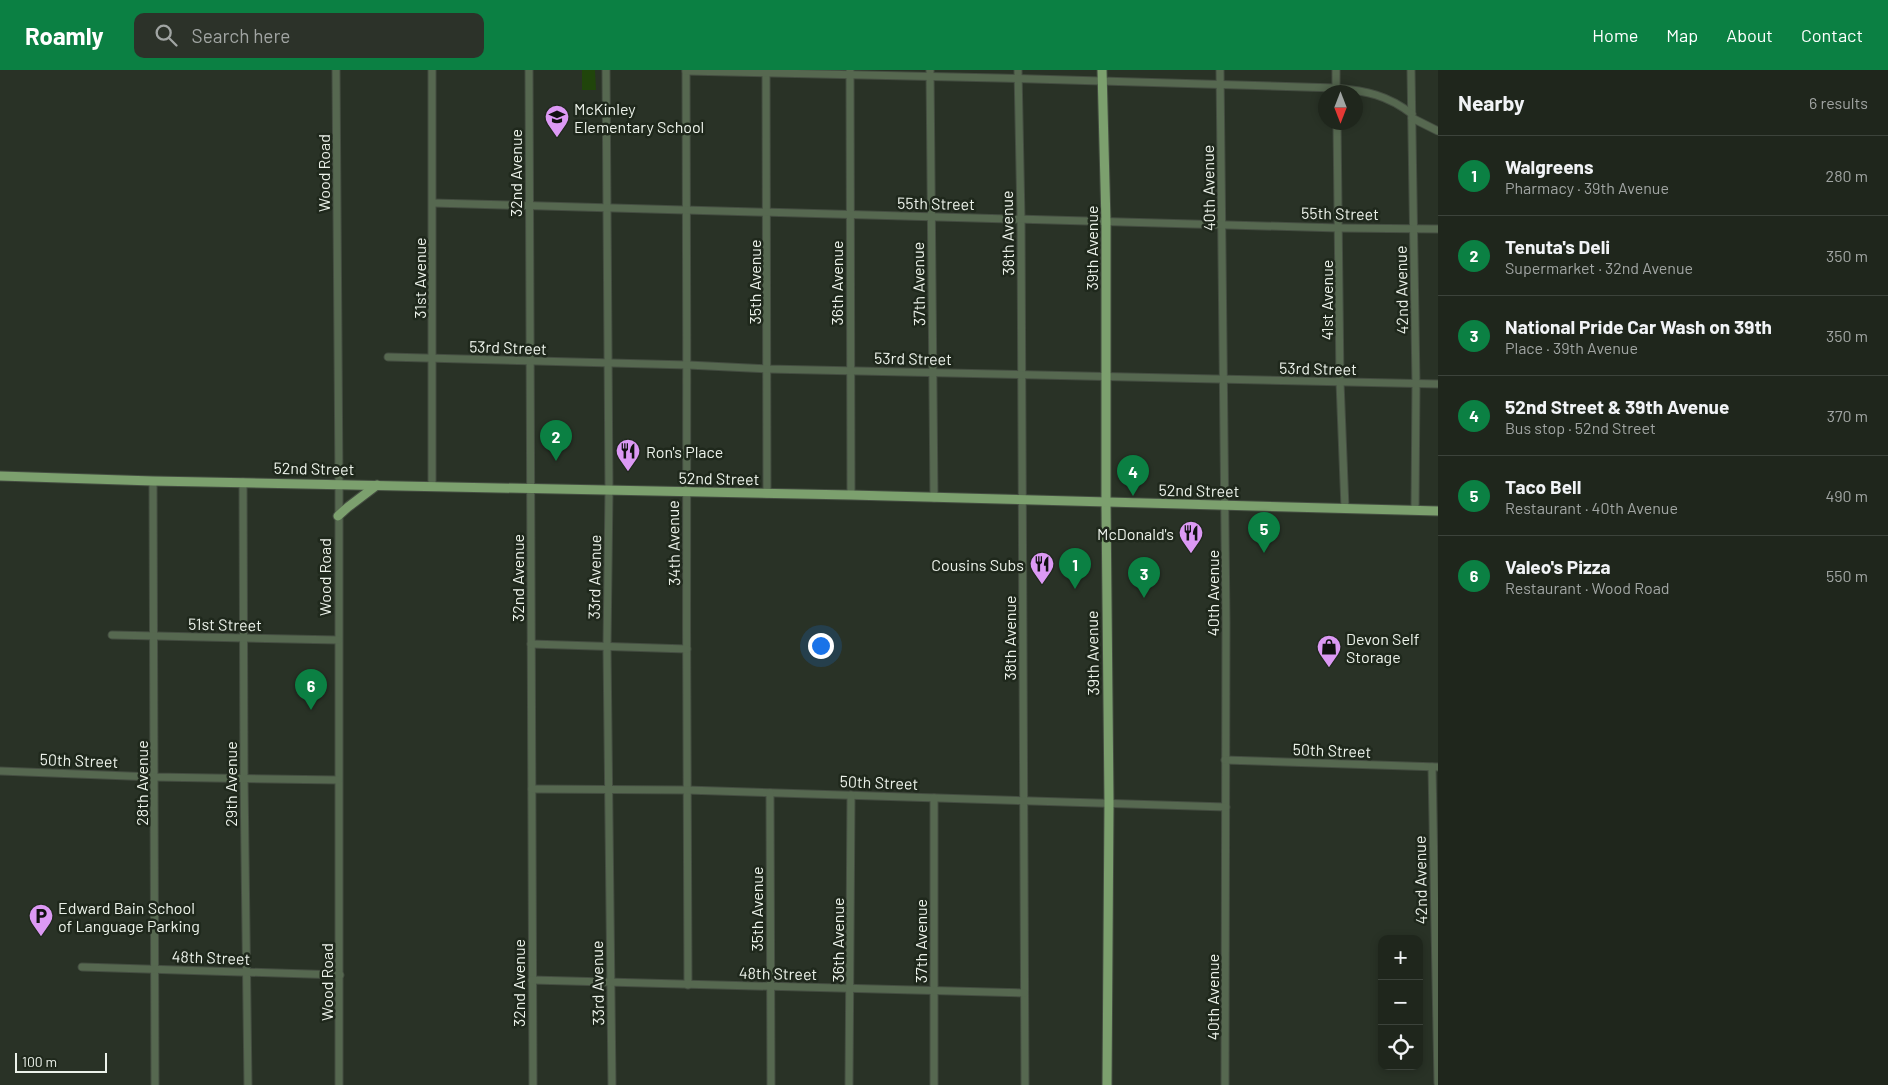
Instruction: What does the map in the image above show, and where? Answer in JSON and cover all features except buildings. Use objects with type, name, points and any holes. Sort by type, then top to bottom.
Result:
[{"type":"main road","name":"39th Avenue","points":[[1102,70],[1106,222],[1109,803],[1108,1085]]},
{"type":"main road","name":"52nd Street","points":[[0,476],[154,481],[851,495],[1438,511]]},
{"type":"main road","points":[[338,516],[348,506],[378,485]]},
{"type":"street","name":"Wood Road","points":[[336,70],[339,484],[339,1085]]},
{"type":"street","name":"31st Avenue","points":[[432,70],[432,486]]},
{"type":"street","name":"32nd Avenue","points":[[529,70],[533,1085]]},
{"type":"street","name":"33rd Avenue","points":[[606,70],[612,1085]]},
{"type":"street","name":"38th Avenue","points":[[1018,70],[1021,218],[1025,1085]]},
{"type":"street","name":"40th Avenue","points":[[1220,70],[1225,505],[1225,1085]]},
{"type":"street","points":[[1336,70],[1336,85]]},
{"type":"street","name":"42nd Avenue","points":[[1411,70],[1416,384],[1415,510]]},
{"type":"street","points":[[686,71],[930,74],[1018,79],[1220,84],[1318,89]]},
{"type":"street","name":"34th Avenue","points":[[686,71],[685,210],[688,365],[686,790],[688,985]]},
{"type":"street","name":"35th Avenue","points":[[766,71],[768,213],[767,494]]},
{"type":"street","name":"36th Avenue","points":[[850,72],[851,495]]},
{"type":"street","name":"37th Avenue","points":[[930,74],[934,498]]},
{"type":"street","points":[[1363,92],[1373,93],[1386,98],[1438,131]]},
{"type":"street","name":"41st Avenue","points":[[1337,130],[1340,382],[1345,508]]},
{"type":"street","name":"55th Street","points":[[433,203],[1021,218],[1106,222],[1438,229]]},
{"type":"street","name":"53rd Street","points":[[388,357],[1106,377],[1438,384]]},
{"type":"street","name":"28th Avenue","points":[[154,481],[155,1085]]},
{"type":"street","name":"29th Avenue","points":[[243,482],[248,1085]]},
{"type":"street","name":"51st Street","points":[[112,635],[338,640]]},
{"type":"street","points":[[531,644],[687,649]]},
{"type":"street","name":"50th Street","points":[[1225,760],[1435,766]]},
{"type":"street","name":"42nd Avenue","points":[[1435,766],[1438,1083]]},
{"type":"street","name":"50th Street","points":[[0,771],[154,777],[338,780]]},
{"type":"street","name":"50th Street","points":[[532,789],[686,790],[1226,807]]},
{"type":"street","name":"35th Avenue","points":[[770,794],[771,1085]]},
{"type":"street","name":"36th Avenue","points":[[849,1085],[851,795]]},
{"type":"street","name":"37th Avenue","points":[[934,798],[934,1085]]},
{"type":"street","name":"48th Street","points":[[82,967],[340,975]]},
{"type":"street","name":"48th Street","points":[[532,980],[1024,993]]},
{"type":"green space","points":[[582,70],[595,70],[596,90],[582,90]]},
{"type":"place","name":"McKinley Elementary School","points":[[557,138]]},
{"type":"place","name":"Tenuta's Deli","points":[[556,461]]},
{"type":"place","name":"Ron's Place","points":[[628,472]]},
{"type":"place","name":"52nd Street & 39th Avenue","points":[[1133,496]]},
{"type":"place","name":"Taco Bell","points":[[1264,553]]},
{"type":"place","name":"McDonald's","points":[[1191,554]]},
{"type":"place","name":"Cousins Subs","points":[[1042,585]]},
{"type":"place","name":"Walgreens","points":[[1075,589]]},
{"type":"place","name":"National Pride Car Wash on 39th","points":[[1144,598]]},
{"type":"place","name":"Devon Self Storage","points":[[1329,668]]},
{"type":"place","name":"Valeo's Pizza","points":[[311,710]]},
{"type":"place","name":"Edward Bain School of Language Parking","points":[[41,937]]}]
